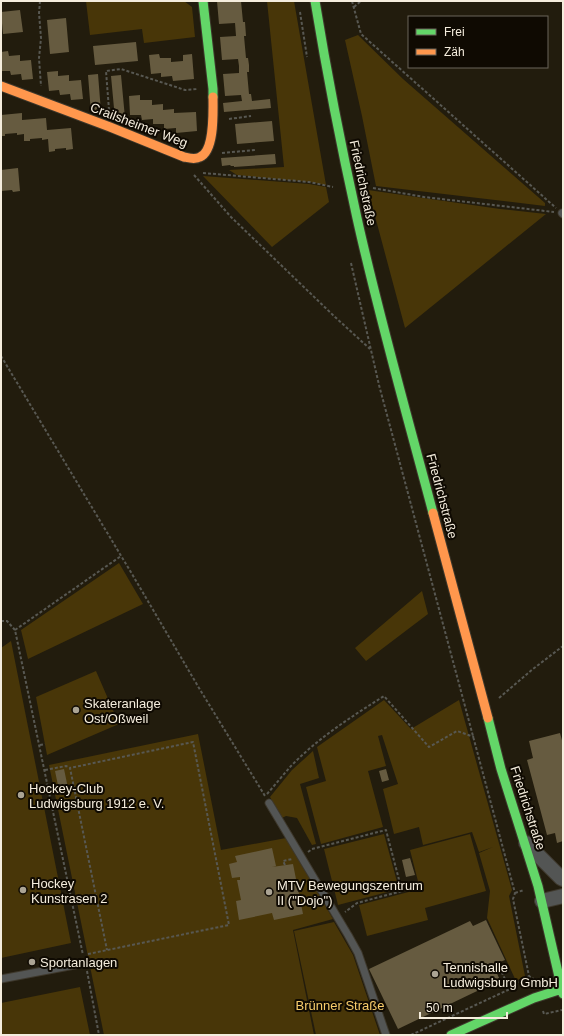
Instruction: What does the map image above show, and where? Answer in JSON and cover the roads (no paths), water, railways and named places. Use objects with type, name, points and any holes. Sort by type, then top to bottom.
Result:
[{"type":"main road","name":"Crailsheimer Weg","points":[[1,86],[184,158],[199,158],[204,155],[209,144],[213,120],[213,89],[203,1]]},
{"type":"main road","name":"Friedrichstraße","points":[[315,1],[326,71],[357,218],[380,311],[501,769],[542,902],[562,991]]},
{"type":"main road","points":[[451,1035],[534,998],[562,991]]},
{"type":"street","points":[[525,843],[563,879]]},
{"type":"street","points":[[542,902],[563,896]]},
{"type":"lane","points":[[269,803],[358,952],[386,1035]]},
{"type":"lane","points":[[1,979],[85,963]]},
{"type":"place","name":"Skateranlage Ost/Oßweil","points":[[76,710]]},
{"type":"place","name":"Hockey-Club Ludwigsburg 1912 e. V.","points":[[21,795]]},
{"type":"place","name":"Hockey Kunstrasen 2","points":[[23,890]]},
{"type":"place","name":"MTV Bewegungszentrum II (\"Dojo\")","points":[[269,892]]},
{"type":"place","name":"Sportanlagen","points":[[32,962]]},
{"type":"place","name":"Tennishalle Ludwigsburg GmbH","points":[[435,974]]},
{"type":"park label","name":"Brünner Straße","points":[[340,1005]]}]
